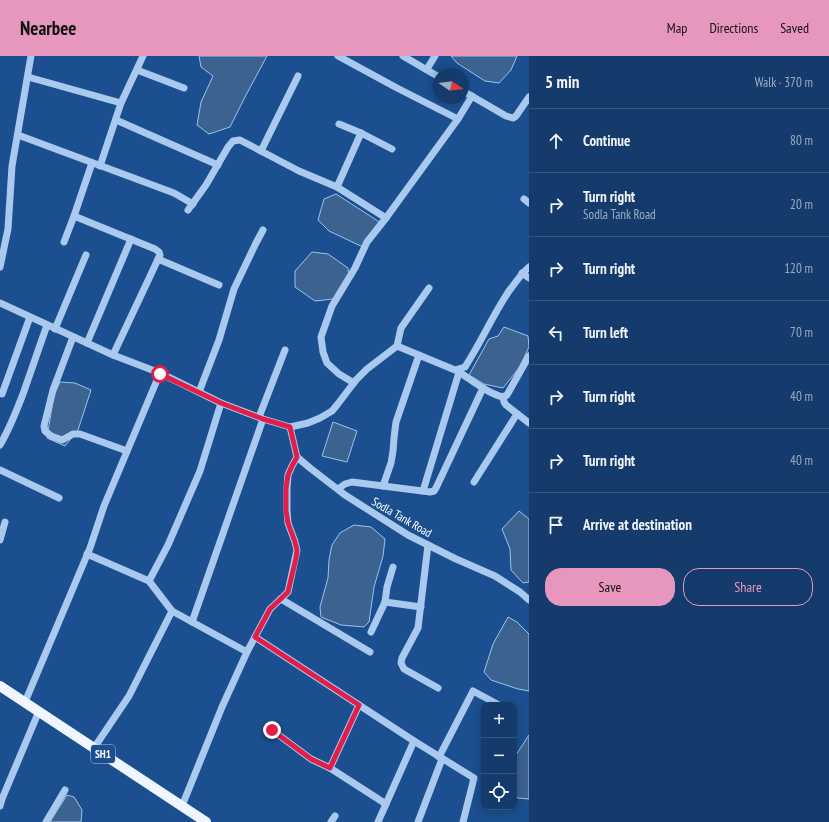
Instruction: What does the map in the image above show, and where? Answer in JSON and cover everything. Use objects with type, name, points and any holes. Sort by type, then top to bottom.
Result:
[{"type":"main road","name":"SH1","points":[[0,686],[206,822]]},
{"type":"street","points":[[0,267],[8,229],[12,166],[31,56]]},
{"type":"street","points":[[100,166],[121,104],[143,56]]},
{"type":"street","points":[[338,56],[458,119]]},
{"type":"street","points":[[403,56],[433,73]]},
{"type":"street","points":[[427,69],[435,56]]},
{"type":"street","points":[[137,70],[184,88]]},
{"type":"street","points":[[261,151],[298,76]]},
{"type":"street","points":[[28,77],[121,104]]},
{"type":"street","points":[[469,94],[512,118],[516,116],[529,97]]},
{"type":"street","points":[[354,383],[339,374],[326,363],[321,337],[332,306],[355,268],[367,242],[458,119],[472,96]]},
{"type":"street","points":[[116,120],[218,165]]},
{"type":"street","points":[[339,124],[361,133],[392,149]]},
{"type":"street","points":[[337,187],[361,133]]},
{"type":"street","points":[[18,135],[174,193],[193,204]]},
{"type":"street","points":[[188,210],[206,185],[228,147],[233,141],[240,140],[299,171],[337,187],[386,218]]},
{"type":"street","points":[[64,242],[92,163]]},
{"type":"street","points":[[74,216],[155,249],[160,255],[113,355]]},
{"type":"street","points":[[199,392],[219,340],[234,289],[256,243],[264,230]]},
{"type":"street","points":[[87,343],[131,239]]},
{"type":"street","points":[[56,329],[86,255]]},
{"type":"street","points":[[158,259],[219,285]]},
{"type":"street","points":[[423,491],[460,370],[465,367],[477,348],[499,307],[522,273],[529,267]]},
{"type":"street","points":[[522,273],[529,278]]},
{"type":"street","points":[[0,303],[113,355],[160,374],[221,403],[290,427],[320,418],[332,411],[366,369],[397,346],[401,328],[429,288]]},
{"type":"street","points":[[2,394],[30,317]]},
{"type":"street","points":[[0,445],[2,437],[13,420],[34,365],[47,325]]},
{"type":"street","points":[[73,337],[53,390],[44,426],[45,431],[51,436],[62,440],[73,434],[86,435],[127,451]]},
{"type":"street","points":[[397,346],[455,370],[460,370],[483,388],[503,397]]},
{"type":"street","points":[[192,622],[285,350]]},
{"type":"street","points":[[383,486],[392,457],[396,422],[419,355]]},
{"type":"street","points":[[503,397],[507,394],[529,356]]},
{"type":"street","points":[[25,702],[87,554],[104,506],[160,374]]},
{"type":"street","points":[[338,489],[345,484],[352,482],[430,492],[434,491],[483,388]]},
{"type":"street","points":[[503,397],[506,405],[529,423]]},
{"type":"street","points":[[149,581],[168,545],[200,471],[221,403]]},
{"type":"street","points":[[474,482],[517,414]]},
{"type":"street","points":[[182,806],[222,707],[247,652],[270,609],[288,592],[297,550],[288,523],[286,511],[286,488],[288,475],[297,457],[290,427]]},
{"type":"street","name":"Sodla Tank Road","points":[[297,457],[338,489],[408,535],[456,559],[495,576],[520,592],[529,600]]},
{"type":"street","points":[[0,470],[59,498]]},
{"type":"street","points":[[0,540],[5,522]]},
{"type":"street","points":[[428,545],[418,628],[402,658],[401,663],[404,669],[438,688]]},
{"type":"street","points":[[87,554],[149,581],[172,611],[247,652]]},
{"type":"street","points":[[371,632],[385,602],[387,587],[393,567]]},
{"type":"street","points":[[280,599],[370,652]]},
{"type":"street","points":[[385,602],[421,607]]},
{"type":"street","points":[[94,748],[129,696],[172,611]]},
{"type":"street","points":[[255,637],[414,741],[474,778],[463,822]]},
{"type":"street","points":[[418,822],[441,758],[473,691],[493,702]]},
{"type":"street","points":[[330,768],[359,705]]},
{"type":"street","points":[[0,806],[39,711]]},
{"type":"street","points":[[272,730],[311,759],[330,768],[386,804]]},
{"type":"street","points":[[378,822],[414,741]]},
{"type":"street","points":[[46,822],[65,790]]},
{"type":"water","points":[[199,56],[267,56],[230,127],[209,134],[197,125],[201,102],[213,76],[201,67]]},
{"type":"water","points":[[451,56],[517,56],[511,70],[499,83],[485,81],[469,71],[469,68],[465,68],[457,63]]},
{"type":"water","points":[[336,194],[381,223],[365,248],[329,231],[318,220],[324,199]]},
{"type":"water","points":[[312,252],[328,254],[348,268],[349,277],[333,299],[315,301],[295,287],[295,271]]},
{"type":"water","points":[[504,327],[528,336],[529,347],[519,368],[503,388],[484,384],[469,375],[489,339],[498,336]]},
{"type":"water","points":[[60,382],[75,383],[91,390],[78,430],[65,446],[47,438],[54,395]]},
{"type":"water","points":[[333,422],[357,431],[347,462],[322,456]]},
{"type":"water","points":[[519,511],[529,519],[529,582],[523,583],[511,570],[510,549],[502,529]]},
{"type":"water","points":[[354,525],[371,527],[385,539],[383,556],[374,587],[369,622],[364,627],[341,625],[321,617],[320,607],[328,578],[332,545],[340,533]]},
{"type":"water","points":[[508,617],[517,622],[529,634],[529,691],[491,680],[484,672],[493,644]]},
{"type":"water","points":[[529,735],[529,799],[517,797],[517,753]]},
{"type":"water","points":[[67,795],[74,797],[82,810],[81,822],[50,822]]},
{"type":"route","points":[[160,374],[221,403],[263,419],[290,427],[297,457],[288,475],[286,488],[286,511],[288,523],[297,550],[296,558],[288,592],[270,609],[255,637],[359,705],[330,768],[311,759],[272,730]]}]
